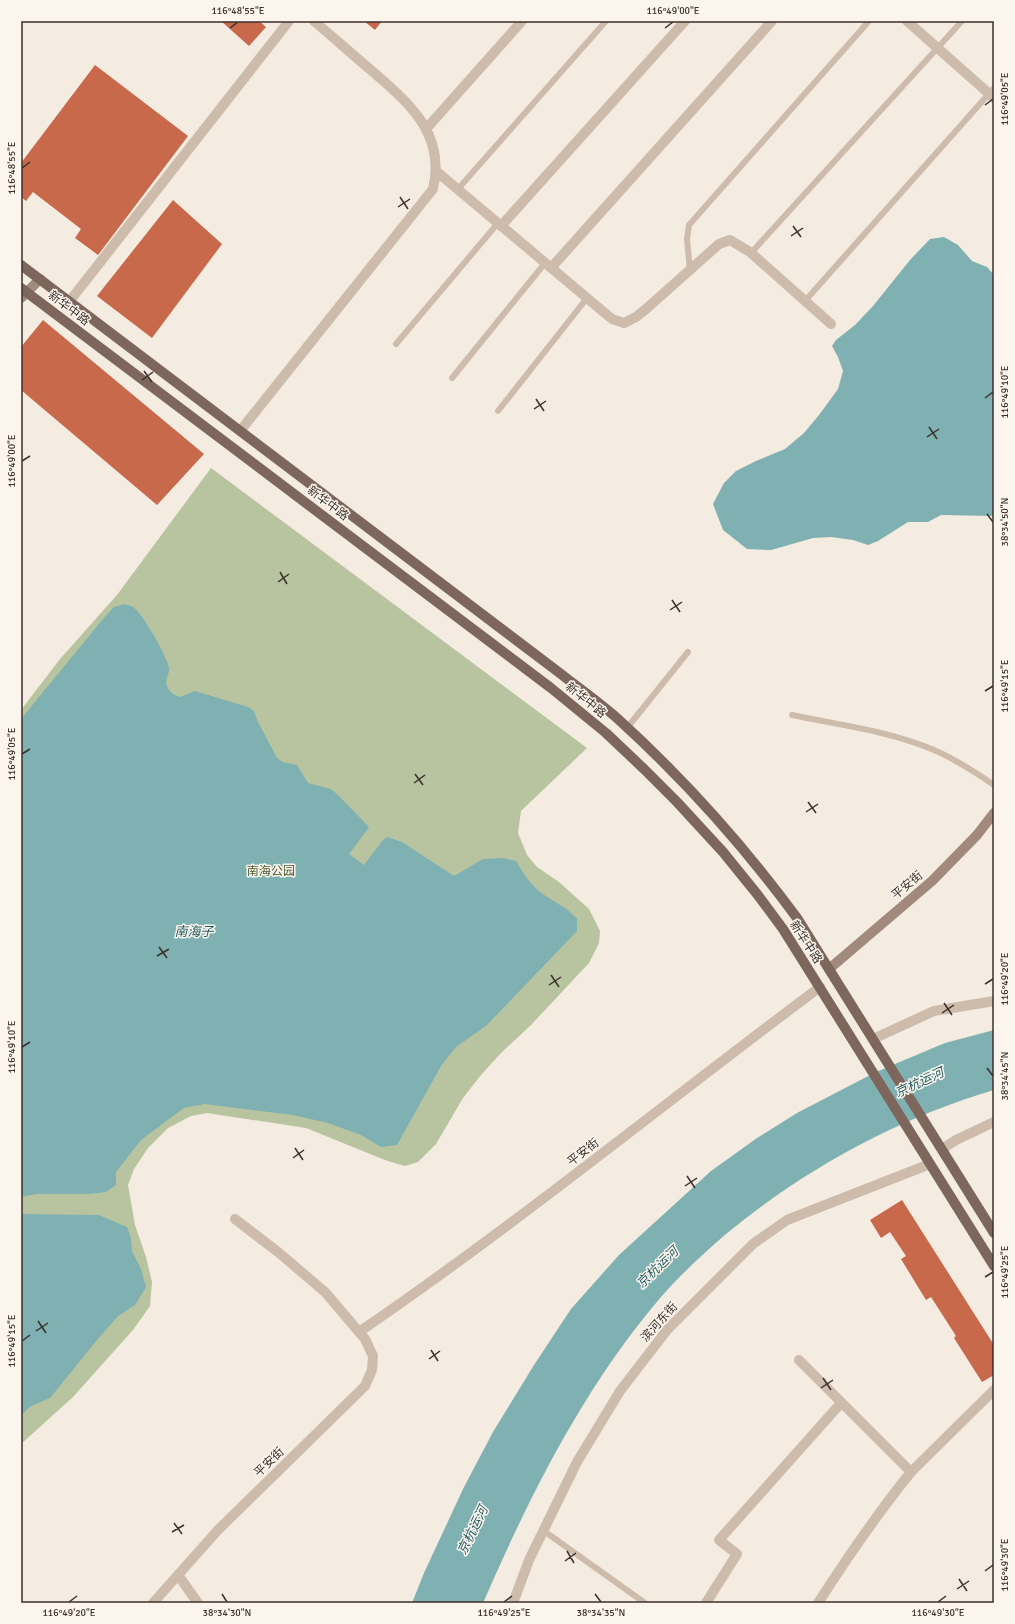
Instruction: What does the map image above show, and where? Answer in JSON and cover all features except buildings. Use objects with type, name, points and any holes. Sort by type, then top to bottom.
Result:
[{"type":"main road","name":"新华中路","points":[[21,265],[561,674],[627,728],[690,789],[770,882],[797,918],[994,1233]]},
{"type":"main road","name":"新华中路","points":[[23,293],[551,688],[606,732],[677,802],[723,852],[783,929],[994,1266]]},
{"type":"street","points":[[69,302],[290,21]]},
{"type":"street","points":[[240,431],[433,189],[436,171],[436,156],[430,136],[420,119],[402,97],[314,21]]},
{"type":"street","points":[[426,129],[522,21]]},
{"type":"street","points":[[500,225],[685,21]]},
{"type":"street","points":[[548,265],[772,21]]},
{"type":"street","points":[[907,21],[992,94]]},
{"type":"street","points":[[436,171],[612,319],[624,323],[636,317],[646,310],[719,244],[730,240],[751,253],[831,324]]},
{"type":"street","points":[[23,293],[40,279]]},
{"type":"street","name":"平安街","points":[[829,969],[932,881],[972,840],[994,813]]},
{"type":"street","name":"平安街","points":[[359,1332],[442,1275],[820,987]]},
{"type":"street","points":[[983,1003],[994,993]]},
{"type":"street","points":[[873,1039],[934,1011],[994,1001]]},
{"type":"street","points":[[942,1149],[956,1140],[994,1122]]},
{"type":"street","name":"滨河东街","points":[[512,1603],[529,1560],[577,1462],[620,1391],[667,1330],[754,1244],[787,1220],[930,1164]]},
{"type":"street","name":"平安街","points":[[154,1603],[218,1530],[365,1386],[372,1370],[373,1356],[365,1339],[325,1292],[278,1252],[235,1219]]},
{"type":"street","points":[[799,1360],[911,1472]]},
{"type":"street","points":[[818,1603],[868,1526],[911,1472],[994,1390]]},
{"type":"street","points":[[706,1603],[737,1554],[719,1540],[841,1403]]},
{"type":"street","points":[[178,1575],[198,1603]]},
{"type":"lane","points":[[458,189],[606,21]]},
{"type":"lane","points":[[690,270],[687,239],[689,225],[869,21]]},
{"type":"lane","points":[[751,253],[962,21]]},
{"type":"lane","points":[[805,301],[992,94]]},
{"type":"lane","points":[[396,344],[500,225]]},
{"type":"lane","points":[[452,378],[548,265]]},
{"type":"lane","points":[[498,411],[587,298]]},
{"type":"lane","points":[[627,728],[688,652]]},
{"type":"lane","points":[[792,714],[893,736],[934,750],[965,766],[994,785]]},
{"type":"lane","points":[[544,1531],[646,1603]]},
{"type":"green space","name":"南海子","points":[[211,468],[587,748],[521,811],[518,833],[527,855],[537,867],[559,882],[589,909],[600,931],[599,943],[589,963],[531,1025],[501,1053],[481,1075],[463,1098],[436,1144],[418,1162],[405,1166],[385,1160],[306,1128],[207,1113],[191,1116],[168,1128],[148,1148],[134,1169],[128,1185],[135,1225],[146,1257],[152,1282],[150,1306],[133,1330],[73,1397],[21,1444],[21,710],[60,659],[117,595]]},
{"type":"water","points":[[944,237],[958,245],[972,261],[987,267],[994,275],[994,516],[941,515],[928,522],[908,522],[878,541],[868,545],[853,540],[831,537],[813,538],[771,550],[747,549],[723,530],[713,504],[724,483],[736,471],[785,449],[804,433],[838,389],[843,371],[832,346],[836,340],[855,325],[873,306],[910,260],[930,239]]},
{"type":"water","name":"南海子","points":[[125,604],[133,607],[143,618],[159,645],[169,668],[166,683],[170,692],[180,697],[195,691],[248,707],[254,711],[257,720],[277,758],[283,762],[297,765],[308,783],[331,789],[369,827],[349,854],[364,865],[382,841],[387,837],[402,842],[454,876],[483,859],[503,858],[516,861],[535,888],[573,914],[577,919],[577,931],[487,1025],[456,1047],[441,1066],[397,1145],[381,1147],[361,1135],[328,1123],[293,1115],[205,1104],[184,1108],[141,1140],[116,1172],[116,1185],[106,1192],[89,1194],[36,1194],[21,1197],[21,719],[103,619],[114,607]]},
{"type":"water","name":"京杭运河","points":[[994,1030],[994,1090],[922,1116],[853,1148],[787,1188],[756,1210],[726,1234],[676,1280],[633,1332],[583,1405],[540,1482],[483,1603],[412,1603],[424,1573],[464,1487],[493,1432],[534,1365],[571,1309],[619,1255],[711,1171],[757,1138],[797,1113],[876,1072],[945,1043]]},
{"type":"water","points":[[21,1214],[99,1215],[127,1227],[131,1238],[132,1251],[141,1269],[146,1287],[135,1305],[118,1316],[50,1398],[31,1406],[21,1415]]},
{"type":"park label","name":"南海公园","points":[[271,871]]}]
